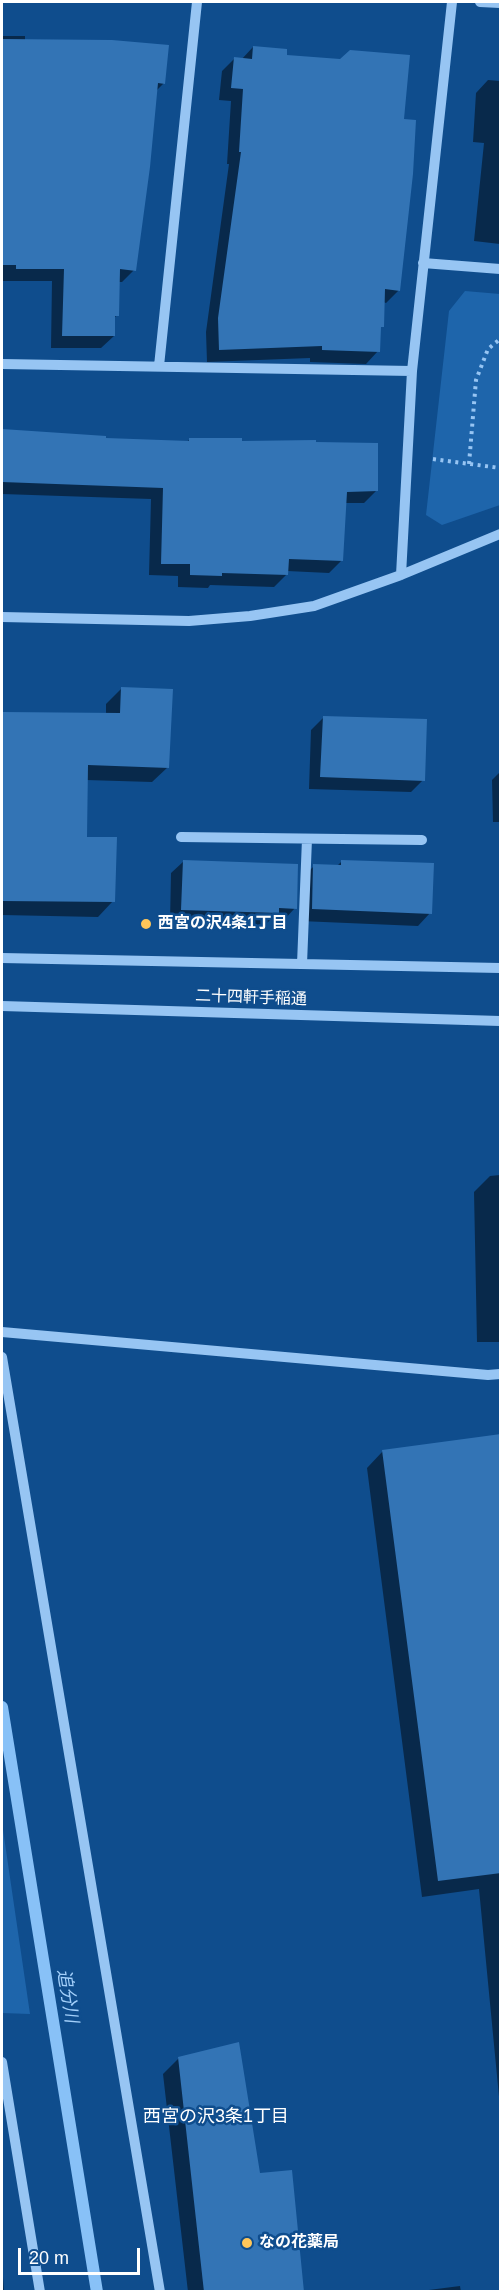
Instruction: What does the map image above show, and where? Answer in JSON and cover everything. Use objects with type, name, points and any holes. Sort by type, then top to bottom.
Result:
[{"type":"street","points":[[159,366],[197,2]]},
{"type":"street","points":[[401,575],[412,371],[452,2]]},
{"type":"street","points":[[480,2],[501,3]]},
{"type":"street","points":[[423,263],[501,269]]},
{"type":"street","points":[[2,364],[412,371]]},
{"type":"street","points":[[2,616],[189,621],[250,616],[314,606],[401,575],[501,534]]},
{"type":"street","points":[[181,837],[422,840]]},
{"type":"street","points":[[302,964],[307,839]]},
{"type":"street","name":"二十四軒手稲通","points":[[2,958],[501,968]]},
{"type":"street","name":"二十四軒手稲通","points":[[2,1006],[501,1021]]},
{"type":"street","points":[[2,1332],[488,1375],[501,1374]]},
{"type":"street","points":[[2,1357],[160,2292]]},
{"type":"street","points":[[2,2062],[40,2292]]},
{"type":"path","points":[[469,464],[476,380],[488,349],[501,339]]},
{"type":"path","points":[[428,458],[501,468]]},
{"type":"shaded area","points":[[465,291],[500,294],[500,505],[442,525],[426,515],[449,311]]},
{"type":"shaded area","points":[[2,1823],[30,2014],[2,2013]]},
{"type":"building","points":[[2,39],[112,40],[169,45],[165,84],[158,83],[150,167],[136,271],[120,269],[119,316],[115,316],[115,336],[62,336],[64,269],[16,269],[16,265],[2,265]]},
{"type":"building","points":[[253,46],[287,49],[287,55],[340,59],[350,50],[410,55],[404,119],[416,120],[413,174],[400,291],[385,289],[384,327],[381,327],[380,352],[322,350],[322,346],[219,350],[218,318],[241,152],[239,152],[243,89],[231,88],[234,57],[252,59]]},
{"type":"building","points":[[2,429],[106,436],[106,438],[189,441],[189,438],[242,438],[242,441],[316,440],[316,442],[378,443],[378,491],[347,492],[343,561],[289,559],[288,575],[222,573],[222,576],[190,575],[190,564],[161,564],[163,488],[2,482]]},
{"type":"building","points":[[121,687],[173,689],[169,768],[88,765],[87,837],[117,837],[115,902],[2,901],[2,712],[120,713]]},
{"type":"building","points":[[323,716],[427,719],[425,781],[320,777]]},
{"type":"building","points":[[183,860],[298,864],[297,909],[279,908],[279,913],[181,910]]},
{"type":"building","points":[[341,860],[434,863],[432,914],[312,909],[313,864],[341,865]]},
{"type":"building","points":[[501,1434],[501,1873],[438,1881],[382,1450]]},
{"type":"building","points":[[239,2042],[260,2173],[292,2170],[304,2292],[204,2292],[178,2057]]},
{"type":"waterway","name":"追分川","points":[[2,1707],[97,2292]]},
{"type":"place","name":"西宮の沢4条1丁目","points":[[146,924]]},
{"type":"place","name":"なの花薬局","points":[[247,2243]]},
{"type":"district","name":"西宮の沢3条1丁目","points":[[216,2117]]}]
